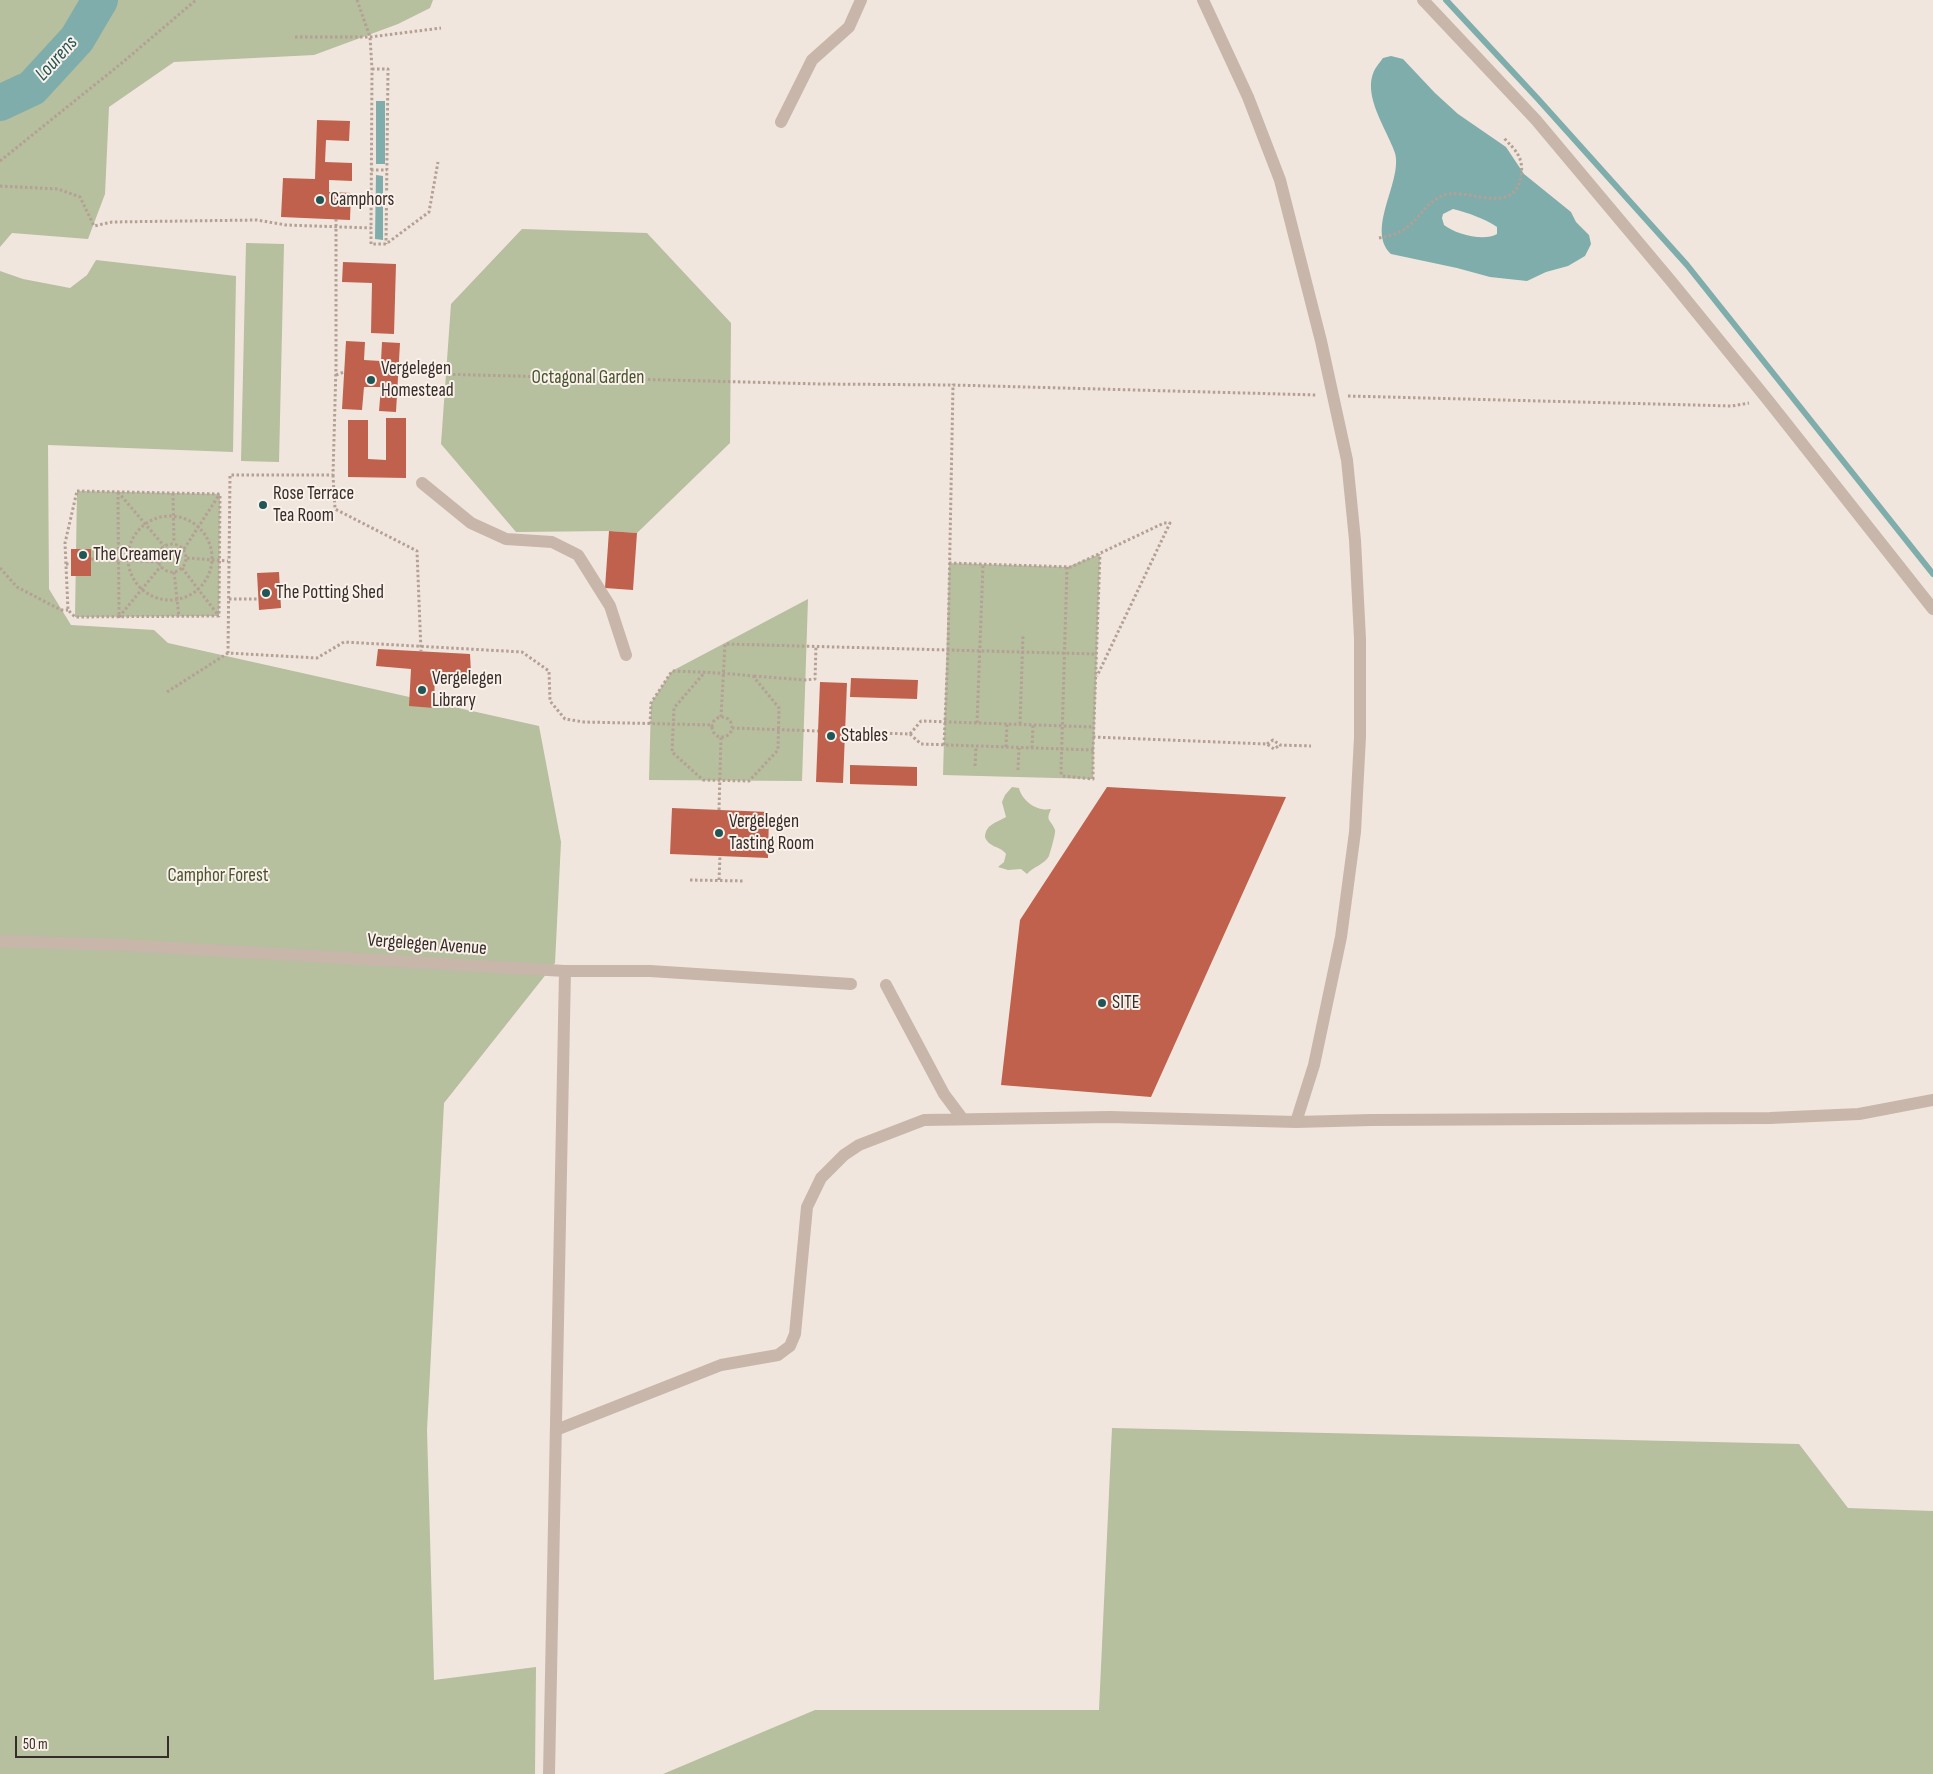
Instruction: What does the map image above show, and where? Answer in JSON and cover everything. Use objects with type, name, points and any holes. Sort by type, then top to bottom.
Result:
[{"type":"street","points":[[781,122],[812,60],[849,27],[861,0]]},
{"type":"street","points":[[1204,0],[1248,97],[1280,180],[1321,341],[1347,460],[1355,540],[1360,639],[1360,737],[1355,832],[1341,937],[1314,1065],[1296,1122]]},
{"type":"street","points":[[1423,0],[1536,120],[1767,399],[1933,609]]},
{"type":"street","points":[[422,482],[470,523],[506,539],[552,542],[578,555],[610,606],[626,655]]},
{"type":"street","name":"Vergelegen Avenue","points":[[0,941],[123,944],[565,971],[650,971],[851,984]]},
{"type":"street","points":[[549,1774],[565,971]]},
{"type":"street","points":[[886,985],[944,1094],[962,1118]]},
{"type":"street","points":[[556,1430],[721,1365],[772,1357],[790,1346],[795,1334],[807,1207],[822,1178],[844,1155],[860,1145],[924,1120],[962,1118],[1110,1118],[1296,1122],[1770,1118],[1859,1114],[1933,1100]]},
{"type":"path","points":[[0,161],[123,62],[196,0]]},
{"type":"path","points":[[357,0],[370,37],[372,69],[371,244],[386,244],[429,212],[438,162]]},
{"type":"path","points":[[295,38],[370,37],[441,28]]},
{"type":"path","points":[[372,69],[388,69],[386,244]]},
{"type":"path","points":[[1379,238],[1400,232],[1432,201],[1445,195],[1460,194],[1479,198],[1499,199],[1512,192],[1518,184],[1520,177],[1520,157],[1503,137]]},
{"type":"path","points":[[372,170],[387,170]]},
{"type":"path","points":[[0,186],[58,189],[80,197],[94,226],[112,222],[257,220],[286,225],[371,228]]},
{"type":"path","points":[[336,219],[336,375],[333,476],[335,509],[417,551],[421,651]]},
{"type":"path","points":[[336,375],[344,372]]},
{"type":"path","points":[[398,374],[734,380],[821,384],[953,385],[1732,406],[1767,399]]},
{"type":"path","points":[[944,745],[948,649],[953,385]]},
{"type":"path","points":[[228,653],[230,475],[333,476]]},
{"type":"path","points":[[219,616],[75,617],[68,610],[65,543],[77,491],[220,494]]},
{"type":"path","points":[[118,492],[164,546]]},
{"type":"path","points":[[118,492],[119,618]]},
{"type":"path","points":[[173,493],[174,543]]},
{"type":"path","points":[[184,549],[220,494]]},
{"type":"path","points":[[219,616],[220,494]]},
{"type":"path","points":[[173,516],[193,522],[199,527],[211,544],[212,561],[210,576],[200,591],[178,601],[169,601],[154,598],[142,590],[132,577],[128,561],[129,546],[145,523],[154,519],[173,516]]},
{"type":"path","points":[[949,564],[1071,567],[1164,523],[1170,523],[1096,679]]},
{"type":"path","points":[[174,543],[184,549],[187,558],[182,568],[174,572],[164,570],[160,564],[159,552],[164,546],[174,543]]},
{"type":"path","points":[[1067,567],[1062,776],[1094,779],[1093,737],[1100,554]]},
{"type":"path","points":[[187,558],[228,561]]},
{"type":"path","points":[[90,559],[160,564]]},
{"type":"path","points":[[66,564],[71,564]]},
{"type":"path","points":[[119,618],[160,564]]},
{"type":"path","points":[[977,722],[982,565]]},
{"type":"path","points":[[0,568],[16,587],[61,610],[68,610]]},
{"type":"path","points":[[182,568],[219,616]]},
{"type":"path","points":[[174,572],[178,617]]},
{"type":"path","points":[[229,599],[258,599]]},
{"type":"path","points":[[1020,724],[1023,635]]},
{"type":"path","points":[[167,692],[228,653],[317,658],[344,642],[522,652],[549,671],[550,701],[565,719],[584,722],[713,725]]},
{"type":"path","points":[[721,717],[725,644],[1096,654]]},
{"type":"path","points":[[650,724],[651,703],[672,671],[724,673],[805,680],[815,679],[816,646]]},
{"type":"path","points":[[705,672],[674,708],[672,752],[703,780],[749,781],[778,750],[779,708],[753,676]]},
{"type":"path","points":[[721,717],[713,725],[714,732],[721,737]]},
{"type":"path","points":[[721,717],[730,720],[732,728],[728,735],[721,737]]},
{"type":"path","points":[[910,734],[921,720],[1094,727]]},
{"type":"path","points":[[1006,747],[1007,724]]},
{"type":"path","points":[[1032,748],[1033,725]]},
{"type":"path","points":[[732,728],[818,731]]},
{"type":"path","points":[[845,732],[910,734],[921,744],[1093,750]]},
{"type":"path","points":[[720,810],[721,737]]},
{"type":"path","points":[[1093,737],[1267,744],[1274,749],[1280,745]]},
{"type":"path","points":[[1267,744],[1273,740],[1280,745],[1311,746]]},
{"type":"path","points":[[975,766],[976,746]]},
{"type":"path","points":[[1018,770],[1019,748]]},
{"type":"path","points":[[720,856],[720,880]]},
{"type":"path","points":[[690,880],[745,881]]},
{"type":"green space","points":[[0,0],[433,0],[430,8],[398,24],[314,55],[174,62],[109,107],[105,194],[88,239],[12,233],[0,247]]},
{"type":"green space","name":"Octagonal Garden","points":[[522,229],[647,233],[731,323],[730,443],[637,533],[609,531],[516,532],[441,444],[451,304]]},
{"type":"green space","points":[[246,243],[284,244],[279,462],[241,461]]},
{"type":"green space","name":"Camphor Forest","points":[[96,260],[236,276],[233,452],[48,445],[49,589],[71,625],[154,630],[168,643],[539,726],[561,842],[555,963],[444,1103],[427,1430],[434,1680],[536,1667],[535,1774],[0,1774],[0,271],[23,279],[70,288],[87,275]]},
{"type":"green space","points":[[77,491],[220,494],[219,616],[75,617]]},
{"type":"green space","points":[[1100,554],[1093,779],[943,775],[949,563],[1067,567]]},
{"type":"green space","points":[[808,599],[802,781],[649,780],[651,703],[672,671]]},
{"type":"green space","points":[[1012,787],[1019,788],[1023,797],[1036,807],[1051,809],[1049,818],[1055,830],[1049,856],[1027,874],[1021,869],[1008,870],[998,867],[1004,862],[1006,854],[989,843],[985,837],[989,827],[1006,817],[1002,802]]},
{"type":"green space","points":[[1112,1428],[1799,1444],[1848,1508],[1933,1511],[1933,1774],[663,1774],[815,1710],[1099,1710]]},
{"type":"water","points":[[1391,56],[1403,59],[1458,114],[1506,147],[1524,174],[1571,212],[1576,222],[1589,235],[1591,244],[1585,256],[1568,266],[1546,272],[1527,281],[1490,277],[1391,254],[1384,245],[1382,234],[1385,209],[1393,183],[1396,157],[1378,115],[1371,88],[1371,79],[1374,71],[1383,58]],"holes":[[[1453,209],[1476,216],[1492,224],[1497,227],[1497,234],[1477,237],[1449,228],[1444,225],[1442,218],[1443,214]]]},
{"type":"water","points":[[376,101],[385,101],[385,164],[376,164]]},
{"type":"water","points":[[376,175],[383,176],[383,240],[375,239]]},
{"type":"building","points":[[317,120],[350,121],[349,141],[326,140],[325,162],[352,163],[352,181],[329,180],[329,192],[351,193],[350,220],[281,217],[283,178],[315,179]]},
{"type":"building","points":[[343,262],[396,264],[394,334],[371,333],[372,283],[342,282]]},
{"type":"building","name":"Vergelegen Homestead","points":[[346,341],[365,342],[364,360],[381,361],[382,342],[400,343],[396,412],[379,411],[381,387],[364,387],[362,410],[342,409]]},
{"type":"building","points":[[386,418],[406,418],[406,478],[348,477],[348,420],[368,420],[368,459],[386,460]]},
{"type":"building","points":[[609,531],[637,533],[633,590],[605,588]]},
{"type":"building","points":[[71,549],[91,549],[91,576],[71,576]]},
{"type":"building","points":[[279,572],[281,608],[259,610],[257,573]]},
{"type":"building","name":"Vergelegen Library","points":[[378,649],[470,654],[471,673],[435,672],[434,708],[409,706],[411,669],[376,666]]},
{"type":"building","points":[[851,678],[918,680],[917,699],[850,697]]},
{"type":"building","points":[[820,682],[847,683],[843,783],[816,782]]},
{"type":"building","points":[[850,765],[917,767],[917,786],[850,784]]},
{"type":"building","name":"SITE","points":[[1107,787],[1286,797],[1151,1097],[1001,1085],[1020,920]]},
{"type":"building","points":[[672,808],[769,812],[768,858],[670,854]]},
{"type":"waterway","name":"Lourens","points":[[0,103],[32,88],[77,39],[100,0]]},
{"type":"waterway","points":[[1446,0],[1687,265],[1933,574]]},
{"type":"place","name":"Camphors","points":[[320,200]]},
{"type":"place","name":"Vergelegen Homestead","points":[[371,380]]},
{"type":"place","name":"Rose Terrace Tea Room","points":[[263,505]]},
{"type":"place","name":"The Creamery","points":[[83,555]]},
{"type":"place","name":"The Potting Shed","points":[[266,593]]},
{"type":"place","name":"Vergelegen Library","points":[[422,690]]},
{"type":"place","name":"Stables","points":[[831,736]]},
{"type":"place","name":"Vergelegen Tasting Room","points":[[719,833]]},
{"type":"place","name":"SITE","points":[[1102,1003]]}]
